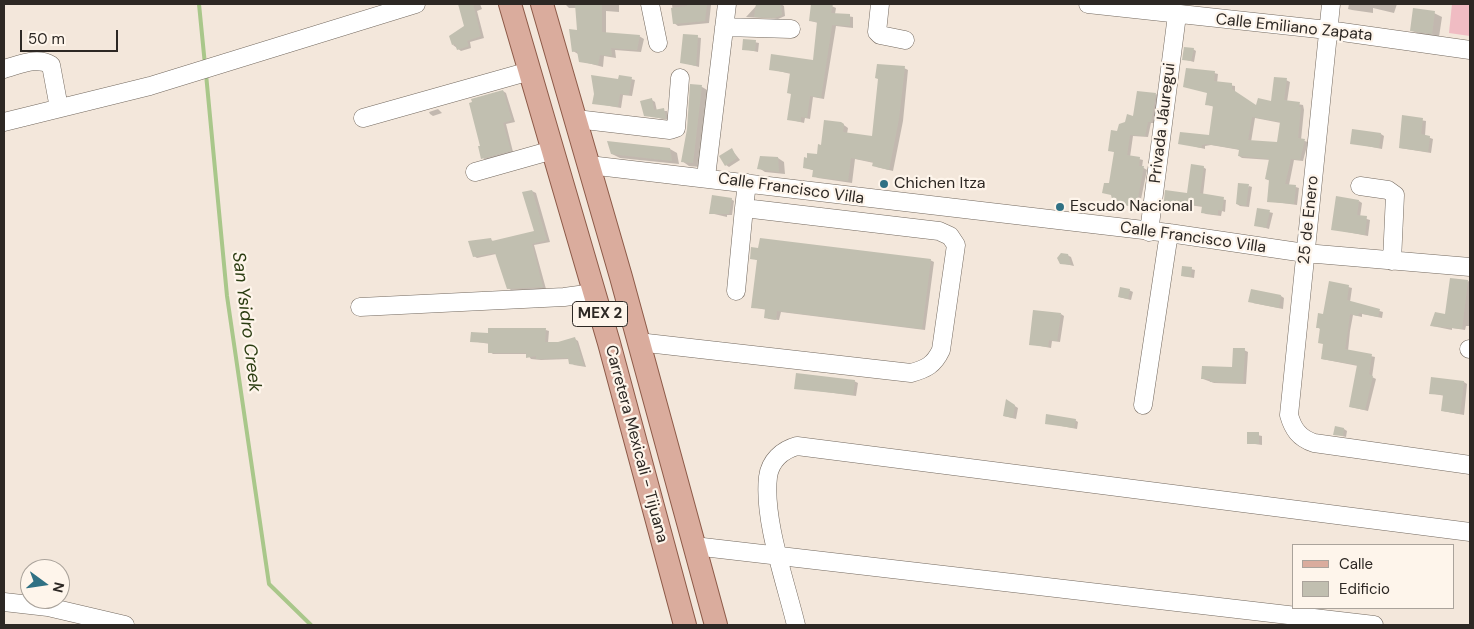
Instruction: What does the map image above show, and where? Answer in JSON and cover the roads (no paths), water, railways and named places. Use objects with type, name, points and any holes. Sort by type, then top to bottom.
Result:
[{"type":"main road","name":"Carretera Mexicali - Tijuana","points":[[510,4],[594,293],[685,625]]},
{"type":"main road","name":"Carretera Mexicali - Tijuana","points":[[542,4],[589,164],[716,625]]},
{"type":"street","points":[[4,122],[150,86],[333,28],[416,4]]},
{"type":"street","points":[[650,4],[658,43]]},
{"type":"street","points":[[706,177],[727,4]]},
{"type":"street","points":[[880,4],[877,32],[880,35],[905,40]]},
{"type":"street","name":"Calle Emiliano Zapata","points":[[1088,4],[1328,30],[1470,50]]},
{"type":"street","name":"25 de Enero","points":[[1330,4],[1289,415],[1292,425],[1298,435],[1314,443],[1470,465]]},
{"type":"street","name":"Privada Jáuregui","points":[[1149,232],[1177,15]]},
{"type":"street","points":[[724,27],[791,29]]},
{"type":"street","points":[[4,69],[44,60],[51,65],[59,108]]},
{"type":"street","points":[[364,118],[530,70]]},
{"type":"street","points":[[576,119],[670,130],[676,128],[680,78]]},
{"type":"street","points":[[476,172],[553,150]]},
{"type":"street","name":"Calle Francisco Villa","points":[[589,164],[747,182],[861,198],[1169,233],[1305,253],[1470,267]]},
{"type":"street","points":[[736,291],[747,182]]},
{"type":"street","points":[[1360,186],[1388,190],[1395,195],[1392,261]]},
{"type":"street","points":[[638,342],[911,373],[925,370],[936,361],[941,350],[956,245],[950,236],[939,232],[744,208]]},
{"type":"street","points":[[1144,405],[1169,233]]},
{"type":"street","points":[[360,307],[564,297],[594,293]]},
{"type":"street","points":[[796,625],[770,518],[768,477],[774,460],[786,449],[797,446],[1470,532]]},
{"type":"street","points":[[694,546],[1374,625]]},
{"type":"street","points":[[4,602],[48,607],[124,625]]},
{"type":"waterway","name":"San Ysidro Creek","points":[[199,4],[205,65]]},
{"type":"waterway","name":"San Ysidro Creek","points":[[206,74],[227,296],[269,584],[311,625]]},
{"type":"place","name":"Chichen Itza","points":[[884,184]]},
{"type":"place","name":"Escudo Nacional","points":[[1060,207]]}]
